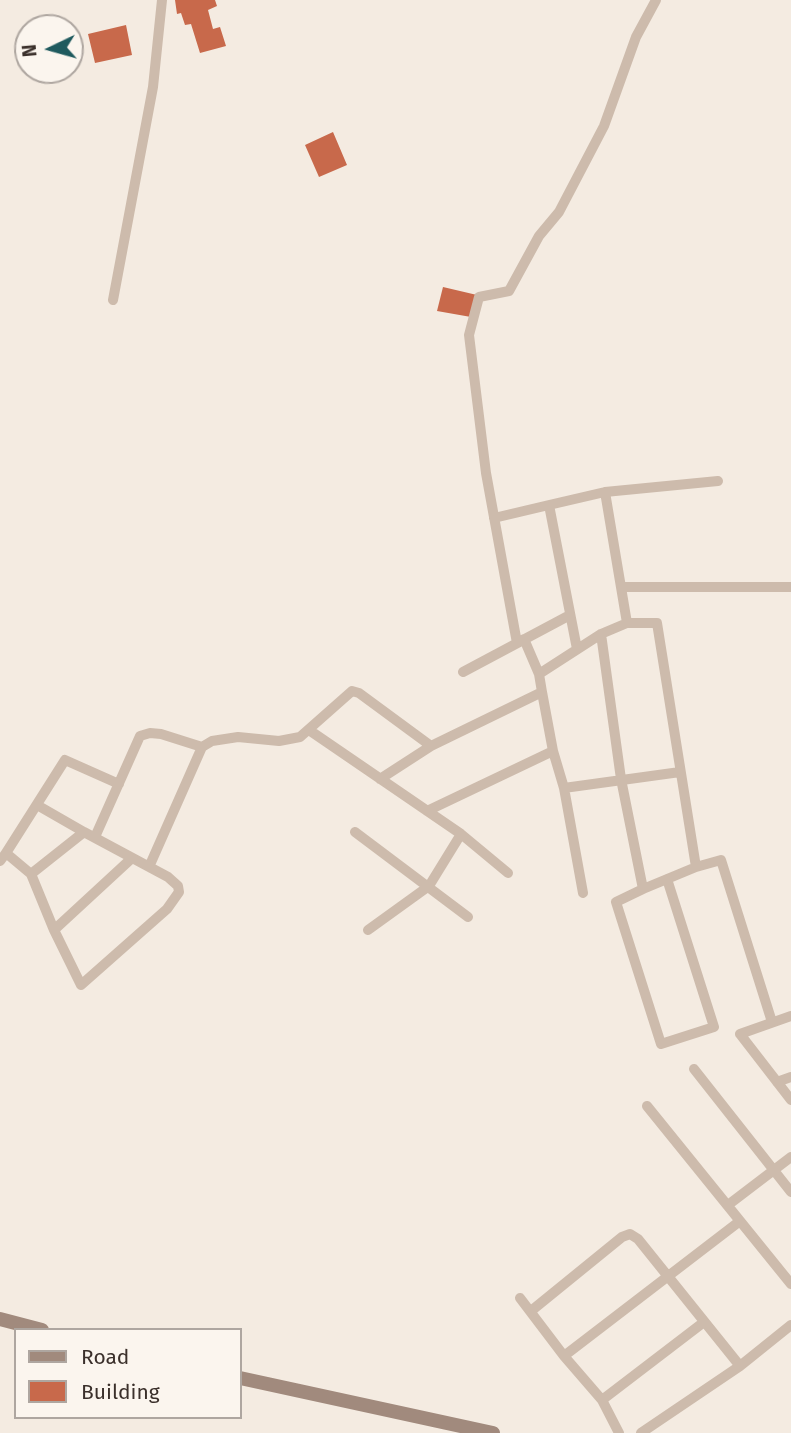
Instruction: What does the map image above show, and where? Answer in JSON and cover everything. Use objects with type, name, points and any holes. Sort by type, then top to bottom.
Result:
[{"type":"street","points":[[113,300],[153,87],[162,0]]},
{"type":"street","points":[[583,893],[539,674],[520,641],[494,518],[469,341],[480,297],[509,291],[538,236],[559,212],[606,121],[636,37],[656,0]]},
{"type":"street","points":[[494,518],[605,492],[718,481]]},
{"type":"street","points":[[605,492],[627,622]]},
{"type":"street","points":[[549,505],[576,649]]},
{"type":"street","points":[[621,587],[791,587]]},
{"type":"street","points":[[463,672],[570,615]]},
{"type":"street","points":[[539,674],[601,634],[627,622],[657,622],[696,867]]},
{"type":"street","points":[[601,634],[621,779],[643,890]]},
{"type":"street","points":[[149,867],[202,747],[212,741],[225,738],[290,740],[300,737],[352,691],[359,693],[431,746]]},
{"type":"street","points":[[380,779],[431,746],[542,692]]},
{"type":"street","points":[[309,730],[461,834],[509,873]]},
{"type":"street","points":[[95,837],[140,736],[162,734],[202,747]]},
{"type":"street","points":[[427,811],[553,751]]},
{"type":"street","points":[[37,805],[168,877],[178,886],[179,892],[167,909],[81,985],[31,874],[3,857],[65,760],[119,784]]},
{"type":"street","points":[[564,788],[680,772]]},
{"type":"street","points":[[31,874],[85,832]]},
{"type":"street","points":[[355,832],[468,916]]},
{"type":"street","points":[[368,930],[429,886],[461,834]]},
{"type":"street","points":[[54,930],[132,858]]},
{"type":"street","points":[[667,879],[714,1027],[662,1044],[616,902],[667,879],[696,867],[721,860],[772,1022]]},
{"type":"street","points":[[791,1016],[740,1034],[791,1100]]},
{"type":"street","points":[[694,1069],[791,1192]]},
{"type":"street","points":[[777,1082],[791,1077]]},
{"type":"street","points":[[647,1106],[791,1284]]},
{"type":"street","points":[[728,1205],[791,1157]]},
{"type":"street","points":[[564,1356],[740,1221]]},
{"type":"street","points":[[531,1311],[630,1234],[638,1238],[740,1366]]},
{"type":"street","points":[[520,1298],[601,1400],[619,1433]]},
{"type":"street","points":[[0,1319],[34,1328]]},
{"type":"street","points":[[601,1400],[704,1322]]},
{"type":"street","points":[[641,1433],[740,1366],[791,1325]]},
{"type":"street","points":[[242,1378],[493,1433]]},
{"type":"building","points":[[175,0],[215,0],[217,6],[208,10],[213,29],[220,27],[226,46],[200,53],[191,24],[185,25],[181,13],[177,14]]},
{"type":"building","points":[[126,25],[132,55],[95,63],[88,34]]},
{"type":"building","points":[[333,132],[347,165],[319,177],[305,145]]},
{"type":"building","points":[[443,287],[477,295],[471,317],[437,311]]}]
